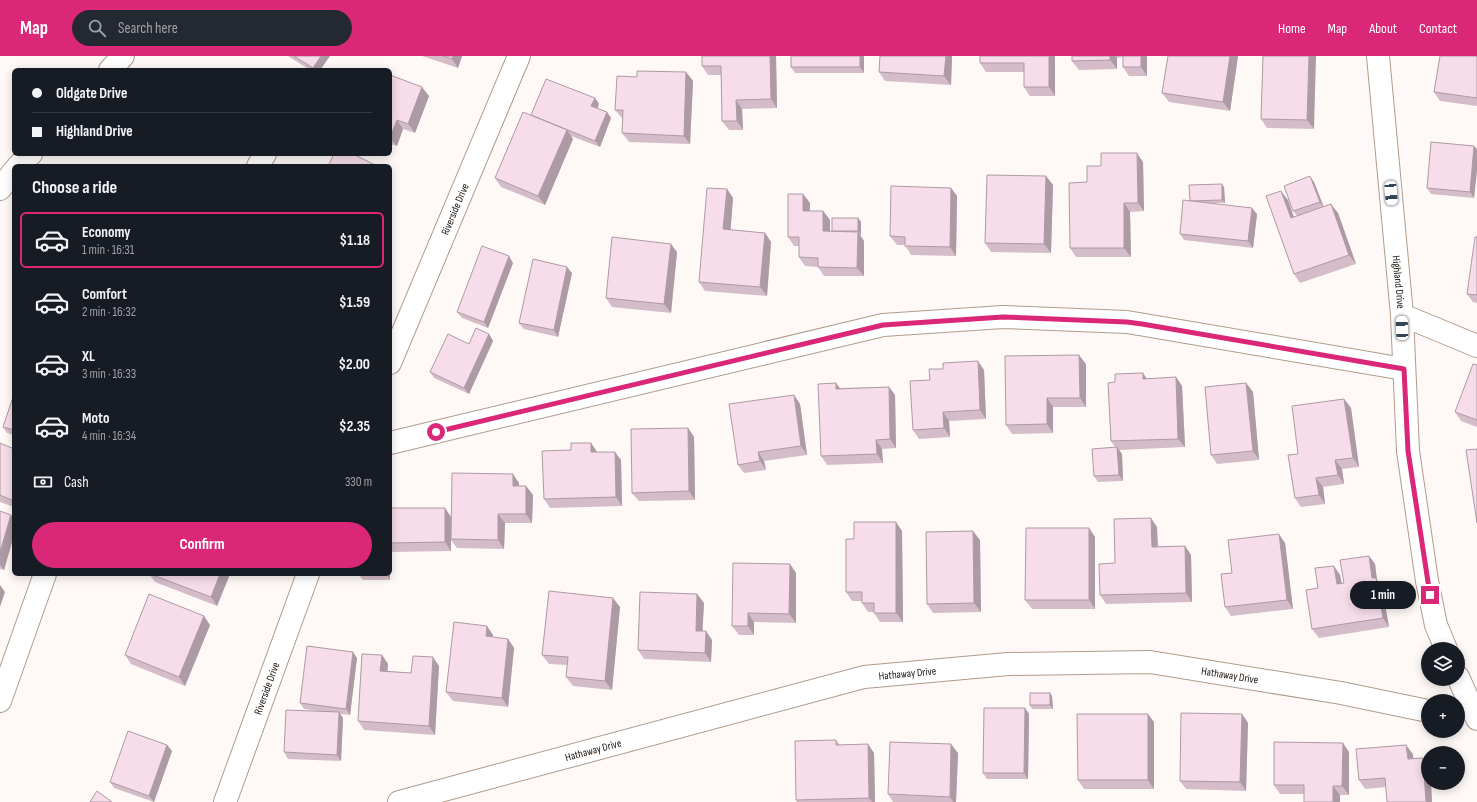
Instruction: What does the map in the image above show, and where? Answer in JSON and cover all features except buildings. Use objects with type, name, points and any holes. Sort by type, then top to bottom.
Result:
[{"type":"street","points":[[112,68],[123,56]]},
{"type":"street","name":"Riverside Drive","points":[[392,358],[519,56]]},
{"type":"street","name":"Highland Drive","points":[[1378,56],[1402,315],[1408,451],[1436,625],[1443,642]]},
{"type":"street","points":[[20,164],[29,156]]},
{"type":"street","points":[[0,190],[12,175]]},
{"type":"street","points":[[1402,315],[1477,346]]},
{"type":"street","points":[[392,443],[883,325],[1003,317],[1127,322],[1404,369]]},
{"type":"street","points":[[0,701],[44,576]]},
{"type":"street","name":"Riverside Drive","points":[[225,802],[307,576]]},
{"type":"street","name":"Hathaway Drive","points":[[399,802],[864,677],[1008,664],[1150,662],[1341,693],[1421,710]]},
{"type":"street","points":[[1462,686],[1477,720],[1465,719]]},
{"type":"route","points":[[436,432],[883,325],[1003,317],[1127,322],[1142,324],[1404,369],[1408,451],[1430,595]]}]
